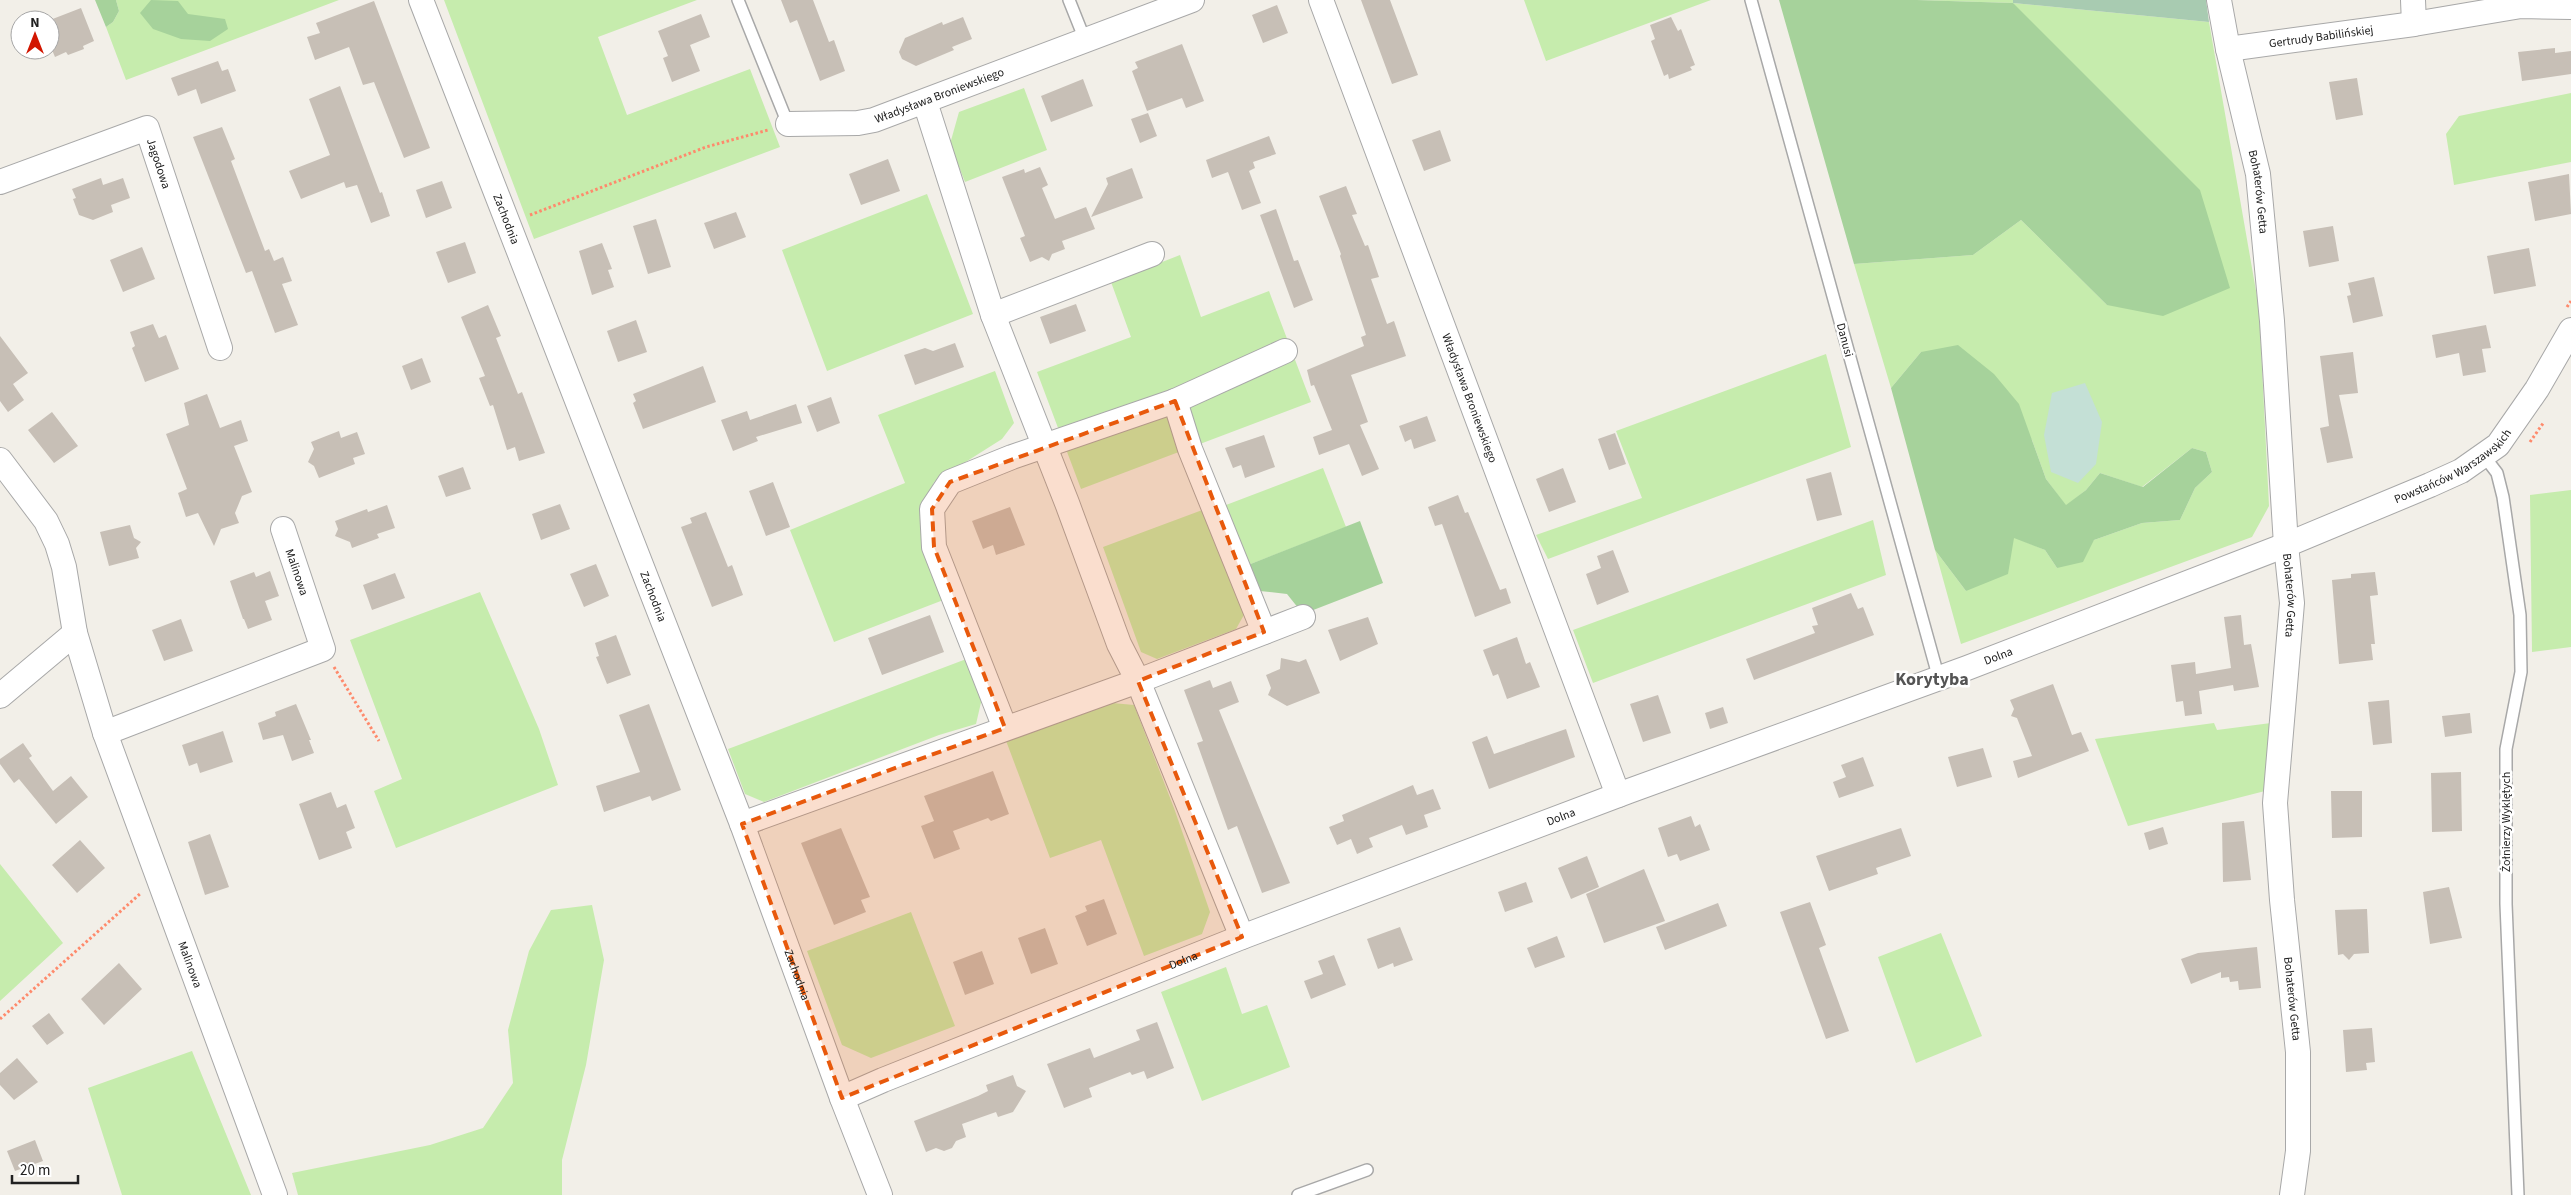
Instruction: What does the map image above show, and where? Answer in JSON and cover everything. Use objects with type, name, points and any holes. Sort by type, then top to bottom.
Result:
[{"type":"street","name":"Zachodnia","points":[[421,0],[742,824],[842,1098],[880,1195]]},
{"type":"street","name":"Władysława Broniewskiego","points":[[788,124],[858,123],[925,102],[1192,0]]},
{"type":"street","name":"Władysława Broniewskiego","points":[[1321,0],[1618,795]]},
{"type":"street","name":"Bohaterów Getta","points":[[2219,0],[2228,49],[2258,174],[2272,321],[2286,545],[2292,604],[2275,803],[2282,900],[2298,1052],[2298,1151],[2292,1195]]},
{"type":"street","points":[[2413,0],[2414,24]]},
{"type":"street","name":"Gertrudy Babilińskiej","points":[[2228,49],[2414,24],[2521,6],[2571,7]]},
{"type":"street","points":[[925,102],[993,315],[1045,446],[1119,644],[1138,681],[1242,937]]},
{"type":"street","name":"Jagodowa","points":[[0,182],[146,128],[220,348]]},
{"type":"street","points":[[993,315],[1152,254]]},
{"type":"street","name":"Powstańców Warszawskich","points":[[2286,545],[2461,470],[2498,445],[2516,420],[2568,320]]},
{"type":"street","points":[[1005,728],[934,547],[932,509],[950,482],[1045,446],[1175,401],[1285,351]]},
{"type":"street","points":[[1175,401],[1190,449],[1264,632]]},
{"type":"street","name":"Malinowa","points":[[0,460],[46,521],[57,544],[64,567],[75,633],[105,734],[275,1195]]},
{"type":"street","name":"Malinowa","points":[[283,529],[323,649]]},
{"type":"street","name":"Dolna","points":[[842,1098],[1242,937],[1618,795],[1939,679],[2286,545]]},
{"type":"street","points":[[742,824],[1138,681],[1302,617]]},
{"type":"street","points":[[0,696],[75,633]]},
{"type":"street","points":[[105,734],[323,649]]},
{"type":"lane","points":[[738,0],[788,124]]},
{"type":"lane","points":[[1069,0],[1085,40]]},
{"type":"lane","name":"Danusi","points":[[1751,0],[1939,679]]},
{"type":"lane","name":"Żołnierzy Wyklętych","points":[[2484,456],[2497,473],[2503,497],[2520,615],[2521,672],[2506,758],[2506,904],[2518,1195]]},
{"type":"lane","points":[[1298,1195],[1368,1170]]},
{"type":"path","points":[[508,223],[706,147],[788,124]]},
{"type":"path","points":[[2568,320],[2571,301]]},
{"type":"path","points":[[323,649],[379,741]]},
{"type":"path","points":[[0,1019],[158,877]]},
{"type":"highlighted area","points":[[1175,401],[1264,632],[1138,681],[1242,937],[842,1098],[742,824],[1005,728],[934,547],[932,509],[950,482]]},
{"type":"green space","points":[[95,0],[116,0],[119,11],[113,22],[106,27]]},
{"type":"green space","points":[[116,0],[339,0],[126,80],[106,27],[113,22],[119,11]]},
{"type":"green space","points":[[151,0],[178,1],[188,14],[225,19],[228,29],[210,41],[181,39],[153,29],[140,13]]},
{"type":"green space","points":[[444,0],[697,0],[598,37],[627,115],[750,69],[780,147],[534,239]]},
{"type":"green space","points":[[1524,0],[1711,0],[1546,61]]},
{"type":"green space","points":[[1779,0],[1917,0],[2013,3],[2200,190],[2230,288],[2163,316],[2107,305],[2021,220],[1973,255],[1854,264]]},
{"type":"green space","points":[[1917,0],[2013,0],[2013,3]]},
{"type":"green space","points":[[2013,0],[2206,0],[2209,22],[2013,3]]},
{"type":"green space","points":[[2013,3],[2209,22],[2259,308],[2269,506],[2252,537],[1961,644],[1935,550],[1966,591],[2014,537],[2045,550],[2057,568],[2094,540],[2142,523],[2180,520],[2195,488],[2212,472],[2206,452],[2192,448],[2142,487],[2100,473],[2086,490],[2066,506],[2046,479],[2032,440],[1921,352],[1891,388],[1854,264],[1973,255],[2021,220],[2107,305]]},
{"type":"green space","points":[[1024,88],[1047,150],[965,182],[950,144],[959,112]]},
{"type":"green space","points":[[2571,93],[2571,162],[2454,185],[2446,134],[2459,116]]},
{"type":"green space","points":[[927,194],[973,314],[827,371],[782,250]]},
{"type":"green space","points":[[1180,255],[1201,317],[1269,291],[1311,402],[1081,489],[1037,372],[1131,337],[1111,282]]},
{"type":"green space","points":[[1958,345],[1994,374],[2019,404],[2046,479],[2066,505],[2086,490],[2100,473],[2143,487],[2192,448],[2206,452],[2212,472],[2195,488],[2180,520],[2142,523],[2094,540],[2083,562],[2057,568],[2045,550],[2014,538],[2008,574],[1966,591],[1935,550],[1891,388],[1921,352]]},
{"type":"green space","points":[[1826,354],[1851,447],[1548,559],[1536,535],[1642,498],[1616,431]]},
{"type":"green space","points":[[995,371],[1014,423],[1002,439],[934,482],[921,520],[946,599],[834,642],[790,530],[905,483],[878,415]]},
{"type":"green space","points":[[1323,468],[1346,527],[1248,565],[1226,505]]},
{"type":"green space","points":[[2571,490],[2571,647],[2532,652],[2530,495]]},
{"type":"green space","points":[[1205,509],[1245,613],[1236,629],[1157,659],[1141,652],[1103,547]]},
{"type":"green space","points":[[1873,520],[1886,575],[1593,683],[1573,630]]},
{"type":"green space","points":[[1360,521],[1383,583],[1303,614],[1287,594],[1260,591],[1248,565]]},
{"type":"green space","points":[[480,592],[539,729],[558,785],[396,848],[374,791],[402,779],[350,640]]},
{"type":"green space","points":[[969,658],[983,694],[976,724],[939,735],[764,802],[745,794],[728,749]]},
{"type":"green space","points":[[1102,702],[1134,705],[1174,808],[1210,912],[1202,934],[1144,956],[1101,840],[1050,858],[1005,738]]},
{"type":"green space","points":[[2214,723],[2217,730],[2271,723],[2265,791],[2128,826],[2095,739]]},
{"type":"green space","points":[[0,864],[63,943],[0,1001]]},
{"type":"green space","points":[[592,905],[604,960],[586,1065],[562,1160],[562,1195],[298,1195],[292,1173],[430,1145],[483,1128],[513,1083],[508,1030],[529,951],[551,910]]},
{"type":"green space","points":[[911,912],[955,1026],[871,1058],[842,1045],[807,951]]},
{"type":"green space","points":[[1941,933],[1982,1036],[1916,1063],[1878,957]]},
{"type":"green space","points":[[1226,967],[1242,1014],[1267,1005],[1290,1067],[1202,1101],[1161,992]]},
{"type":"green space","points":[[192,1051],[251,1195],[122,1195],[88,1088]]},
{"type":"shaded area","points":[[2085,383],[2102,422],[2096,464],[2078,483],[2051,472],[2044,435],[2052,393]]},
{"type":"building","points":[[781,0],[813,0],[829,42],[834,40],[845,71],[820,81],[797,20],[790,23]]},
{"type":"building","points":[[1361,0],[1390,0],[1418,75],[1392,84]]},
{"type":"building","points":[[374,1],[430,148],[404,158],[374,82],[363,85],[349,47],[315,60],[307,37],[320,33],[316,23]]},
{"type":"building","points":[[1277,5],[1288,33],[1263,43],[1252,15]]},
{"type":"building","points":[[81,8],[94,41],[83,46],[84,49],[68,55],[66,52],[60,55],[60,16]]},
{"type":"building","points":[[701,14],[710,37],[690,45],[700,71],[672,82],[663,58],[668,56],[658,31]]},
{"type":"building","points":[[963,17],[972,39],[952,47],[954,50],[916,66],[902,59],[899,52],[905,38],[942,22],[943,25]]},
{"type":"building","points":[[1671,17],[1678,31],[1681,29],[1695,65],[1690,67],[1692,70],[1669,79],[1668,74],[1664,76],[1651,41],[1655,39],[1650,25]]},
{"type":"building","points":[[1182,44],[1204,101],[1186,108],[1182,98],[1147,111],[1132,71],[1138,68],[1135,62]]},
{"type":"building","points":[[2555,48],[2555,53],[2571,51],[2571,74],[2522,81],[2518,52]]},
{"type":"building","points":[[218,61],[222,71],[228,69],[236,91],[201,104],[196,89],[178,96],[171,78]]},
{"type":"building","points":[[2357,78],[2363,115],[2336,120],[2329,82]]},
{"type":"building","points":[[1083,79],[1093,106],[1051,122],[1041,96]]},
{"type":"building","points":[[340,86],[390,216],[371,223],[357,185],[346,188],[344,182],[301,199],[289,171],[330,155],[309,99]]},
{"type":"building","points":[[1148,113],[1157,136],[1140,143],[1131,119]]},
{"type":"building","points":[[222,127],[235,159],[231,161],[265,251],[269,249],[274,261],[283,257],[292,281],[282,284],[298,325],[275,333],[252,271],[246,273],[193,137]]},
{"type":"building","points":[[1440,130],[1451,161],[1424,171],[1412,140]]},
{"type":"building","points":[[1269,136],[1276,154],[1253,162],[1255,168],[1249,171],[1261,203],[1242,210],[1228,172],[1212,178],[1206,160]]},
{"type":"building","points":[[888,159],[900,191],[861,205],[849,174]]},
{"type":"building","points":[[1040,167],[1048,185],[1042,188],[1055,219],[1086,207],[1095,229],[1062,241],[1065,249],[1052,254],[1049,261],[1042,257],[1030,262],[1020,238],[1025,236],[1002,177],[1024,169],[1025,173]]},
{"type":"building","points":[[1132,168],[1143,198],[1091,217],[1108,184],[1106,178]]},
{"type":"building","points":[[2569,174],[2571,214],[2535,221],[2528,182]]},
{"type":"building","points":[[101,178],[103,185],[123,178],[130,198],[111,205],[113,212],[93,220],[79,215],[73,199],[76,198],[72,189]]},
{"type":"building","points":[[442,181],[452,208],[426,218],[416,190]]},
{"type":"building","points":[[1346,186],[1357,214],[1352,215],[1365,246],[1368,245],[1379,277],[1371,279],[1387,324],[1394,321],[1406,356],[1351,375],[1368,422],[1360,425],[1379,469],[1362,476],[1349,444],[1319,455],[1313,437],[1332,430],[1314,385],[1311,386],[1307,370],[1364,346],[1361,337],[1366,335],[1340,256],[1341,254],[1319,196]]},
{"type":"building","points":[[1276,209],[1294,261],[1298,260],[1313,300],[1294,308],[1260,215]]},
{"type":"building","points":[[736,212],[746,237],[714,249],[704,223]]},
{"type":"building","points":[[656,219],[671,267],[648,274],[633,226]]},
{"type":"building","points":[[2333,226],[2339,261],[2309,267],[2303,231]]},
{"type":"building","points":[[465,242],[476,273],[448,283],[436,252]]},
{"type":"building","points":[[602,243],[612,269],[608,270],[614,287],[592,295],[579,251]]},
{"type":"building","points":[[142,247],[155,279],[123,292],[110,260]]},
{"type":"building","points":[[2529,248],[2536,286],[2494,294],[2487,256]]},
{"type":"building","points":[[2374,277],[2383,316],[2353,323],[2347,296],[2351,295],[2348,283]]},
{"type":"building","points":[[1076,304],[1086,331],[1050,344],[1040,317]]},
{"type":"building","points":[[488,305],[501,336],[496,338],[518,394],[522,392],[545,453],[519,461],[515,447],[507,450],[493,405],[490,406],[479,378],[485,376],[461,317]]},
{"type":"building","points":[[636,320],[647,352],[618,362],[607,331]]},
{"type":"building","points":[[153,324],[159,338],[166,335],[179,369],[145,382],[132,348],[135,346],[130,332]]},
{"type":"building","points":[[2486,325],[2491,348],[2482,349],[2486,372],[2463,376],[2459,353],[2436,358],[2432,335]]},
{"type":"building","points":[[0,336],[28,373],[13,384],[24,400],[8,412],[0,401]]},
{"type":"building","points":[[955,343],[964,367],[915,385],[904,355],[925,348],[933,351]]},
{"type":"building","points":[[2353,352],[2358,393],[2339,395],[2353,458],[2327,463],[2320,428],[2329,426],[2320,356]]},
{"type":"building","points":[[422,358],[431,382],[411,390],[402,366]]},
{"type":"building","points":[[703,366],[716,402],[643,429],[633,403],[636,401],[633,394]]},
{"type":"building","points":[[207,394],[220,428],[241,420],[248,441],[234,446],[252,492],[242,496],[235,513],[239,523],[221,529],[214,546],[198,513],[186,517],[178,493],[187,489],[166,434],[189,425],[184,403]]},
{"type":"building","points":[[831,397],[840,423],[817,432],[807,406]]},
{"type":"building","points":[[796,404],[802,423],[756,437],[758,441],[733,451],[721,420],[747,411],[750,420]]},
{"type":"building","points":[[52,412],[78,446],[54,463],[28,430]]},
{"type":"building","points":[[1427,416],[1436,441],[1414,449],[1411,439],[1405,442],[1399,426]]},
{"type":"building","points":[[339,431],[341,438],[357,432],[365,454],[353,458],[355,464],[319,478],[314,466],[308,462],[314,449],[311,442]]},
{"type":"building","points":[[1615,433],[1626,464],[1609,470],[1598,439]]},
{"type":"building","points":[[1264,435],[1275,467],[1245,478],[1241,465],[1233,468],[1225,448]]},
{"type":"building","points":[[463,467],[471,489],[446,497],[438,476]]},
{"type":"building","points":[[1563,468],[1576,502],[1549,512],[1536,479]]},
{"type":"building","points":[[1831,472],[1842,515],[1817,521],[1806,479]]},
{"type":"building","points":[[773,482],[790,527],[766,536],[749,491]]},
{"type":"building","points":[[1458,495],[1465,513],[1468,512],[1500,590],[1506,588],[1511,603],[1475,617],[1442,524],[1435,526],[1428,507]]},
{"type":"building","points":[[560,504],[570,529],[541,540],[532,514]]},
{"type":"building","points":[[387,505],[395,528],[377,534],[379,538],[352,548],[350,542],[335,536],[338,529],[335,521],[367,509],[368,512]]},
{"type":"building","points":[[1010,507],[1025,545],[996,555],[993,545],[983,549],[972,521]]},
{"type":"building","points":[[706,512],[728,567],[732,565],[743,595],[712,607],[681,527],[692,523],[690,518]]},
{"type":"building","points":[[130,525],[134,538],[141,542],[136,548],[139,558],[109,566],[100,532]]},
{"type":"building","points":[[1613,550],[1629,592],[1597,605],[1586,574],[1601,568],[1597,556]]},
{"type":"building","points":[[596,564],[609,596],[584,607],[570,574]]},
{"type":"building","points":[[270,571],[279,596],[265,601],[272,620],[248,629],[230,581],[254,572],[256,577]]},
{"type":"building","points":[[2375,572],[2378,595],[2370,596],[2375,644],[2371,644],[2373,660],[2339,664],[2332,580],[2351,578],[2351,574]]},
{"type":"building","points":[[395,573],[405,598],[372,610],[363,585]]},
{"type":"building","points":[[1851,593],[1858,609],[1863,607],[1874,635],[1754,680],[1746,659],[1815,633],[1812,626],[1818,625],[1812,608]]},
{"type":"building","points":[[930,615],[944,652],[882,675],[868,638]]},
{"type":"building","points":[[2241,615],[2244,645],[2251,644],[2259,687],[2234,691],[2233,685],[2199,691],[2202,714],[2185,716],[2183,701],[2176,702],[2171,665],[2195,662],[2196,674],[2231,668],[2224,617]]},
{"type":"building","points":[[1368,617],[1378,644],[1340,661],[1328,630]]},
{"type":"building","points":[[181,619],[193,651],[164,661],[152,630]]},
{"type":"building","points":[[616,635],[631,675],[607,684],[596,657],[599,656],[595,643]]},
{"type":"building","points":[[1517,637],[1526,664],[1530,662],[1540,687],[1507,699],[1498,674],[1493,676],[1483,650]]},
{"type":"building","points":[[1281,658],[1299,662],[1306,659],[1320,693],[1287,706],[1268,695],[1271,688],[1266,675],[1280,669]]},
{"type":"building","points":[[1210,680],[1213,688],[1231,681],[1239,702],[1219,710],[1290,883],[1262,893],[1237,826],[1228,830],[1197,743],[1203,741],[1184,690]]},
{"type":"building","points":[[2053,684],[2072,735],[2081,732],[2089,751],[2018,778],[2013,761],[2032,756],[2017,718],[2011,716],[2014,709],[2010,700]]},
{"type":"building","points":[[1658,695],[1671,733],[1643,742],[1630,704]]},
{"type":"building","points":[[2389,700],[2392,743],[2373,745],[2368,702]]},
{"type":"building","points":[[296,704],[311,740],[309,740],[314,753],[292,761],[283,735],[263,740],[258,723],[276,716],[275,712]]},
{"type":"building","points":[[649,704],[681,790],[652,801],[650,796],[604,812],[596,786],[640,772],[619,715]]},
{"type":"building","points":[[1723,707],[1728,723],[1710,729],[1705,713]]},
{"type":"building","points":[[2470,713],[2472,733],[2445,737],[2442,716]]},
{"type":"building","points":[[1566,729],[1575,757],[1489,789],[1472,742],[1487,736],[1494,754]]},
{"type":"building","points":[[223,731],[233,762],[200,773],[197,763],[189,766],[182,745]]},
{"type":"building","points":[[23,743],[32,756],[29,758],[53,791],[71,776],[88,797],[56,824],[19,779],[14,783],[0,764],[0,759]]},
{"type":"building","points":[[1983,748],[1992,777],[1957,787],[1948,757]]},
{"type":"building","points":[[1863,757],[1874,786],[1839,798],[1833,782],[1846,777],[1841,765]]},
{"type":"building","points":[[993,771],[1009,814],[991,821],[988,818],[953,831],[960,849],[934,859],[921,826],[934,821],[924,796]]},
{"type":"building","points":[[2461,772],[2462,831],[2432,832],[2431,773]]},
{"type":"building","points":[[1413,785],[1417,795],[1433,789],[1441,809],[1424,815],[1428,827],[1406,835],[1402,825],[1369,838],[1373,847],[1357,854],[1351,839],[1337,845],[1329,827],[1344,821],[1342,815]]},
{"type":"building","points":[[2331,791],[2362,791],[2362,837],[2332,838]]},
{"type":"building","points":[[331,792],[337,808],[346,804],[355,828],[346,832],[352,848],[319,860],[299,804]]},
{"type":"building","points":[[1691,816],[1695,827],[1700,824],[1710,850],[1680,861],[1677,854],[1668,857],[1658,828]]},
{"type":"building","points":[[2244,821],[2251,880],[2223,882],[2222,823]]},
{"type":"building","points":[[2163,827],[2168,844],[2149,850],[2144,833]]},
{"type":"building","points":[[841,828],[870,897],[861,900],[866,912],[834,925],[801,843]]},
{"type":"building","points":[[1901,828],[1911,856],[1876,868],[1878,874],[1829,891],[1816,856]]},
{"type":"building","points":[[210,834],[229,887],[205,895],[188,842]]},
{"type":"building","points":[[80,840],[105,868],[77,893],[52,865]]},
{"type":"building","points":[[1587,856],[1599,887],[1571,899],[1558,868]]},
{"type":"building","points":[[1644,869],[1665,921],[1604,943],[1586,894]]},
{"type":"building","points":[[1526,882],[1533,902],[1505,912],[1498,892]]},
{"type":"building","points":[[2449,887],[2462,938],[2430,944],[2423,892]]},
{"type":"building","points":[[1104,899],[1117,934],[1087,946],[1075,916],[1087,911],[1085,906]]},
{"type":"building","points":[[1810,902],[1826,945],[1819,948],[1849,1031],[1826,1039],[1780,912]]},
{"type":"building","points":[[1718,903],[1727,926],[1665,950],[1656,927]]},
{"type":"building","points":[[2367,909],[2369,953],[2354,954],[2349,960],[2343,954],[2338,955],[2335,910]]},
{"type":"building","points":[[1400,927],[1413,960],[1394,967],[1393,963],[1378,969],[1367,939]]},
{"type":"building","points":[[1045,928],[1058,964],[1031,974],[1018,938]]},
{"type":"building","points":[[1557,936],[1565,957],[1535,968],[1527,948]]},
{"type":"building","points":[[2257,947],[2261,988],[2239,990],[2238,981],[2230,982],[2229,977],[2221,978],[2221,972],[2191,984],[2181,959],[2198,953]]},
{"type":"building","points":[[982,951],[994,984],[965,995],[953,962]]},
{"type":"building","points":[[1334,955],[1346,985],[1311,999],[1304,981],[1323,974],[1318,961]]},
{"type":"building","points":[[119,963],[142,989],[104,1025],[81,999]]},
{"type":"building","points":[[49,1013],[64,1033],[47,1045],[32,1026]]},
{"type":"building","points":[[1157,1022],[1174,1068],[1147,1079],[1144,1071],[1132,1075],[1130,1072],[1089,1088],[1092,1097],[1064,1108],[1047,1064],[1090,1048],[1094,1058],[1140,1040],[1136,1030]]},
{"type":"building","points":[[2372,1028],[2375,1062],[2366,1063],[2367,1070],[2346,1072],[2343,1030]]},
{"type":"building","points":[[17,1058],[38,1082],[14,1100],[0,1085],[0,1073]]},
{"type":"building","points":[[1013,1075],[1017,1086],[1026,1091],[1013,1112],[998,1117],[996,1112],[962,1124],[966,1137],[956,1141],[952,1148],[944,1151],[936,1148],[926,1152],[914,1121],[978,1096],[988,1091],[986,1085]]},
{"type":"building","points":[[35,1140],[43,1161],[15,1171],[7,1151]]},
{"type":"district","name":"Korytyba","points":[[1932,679]]}]
